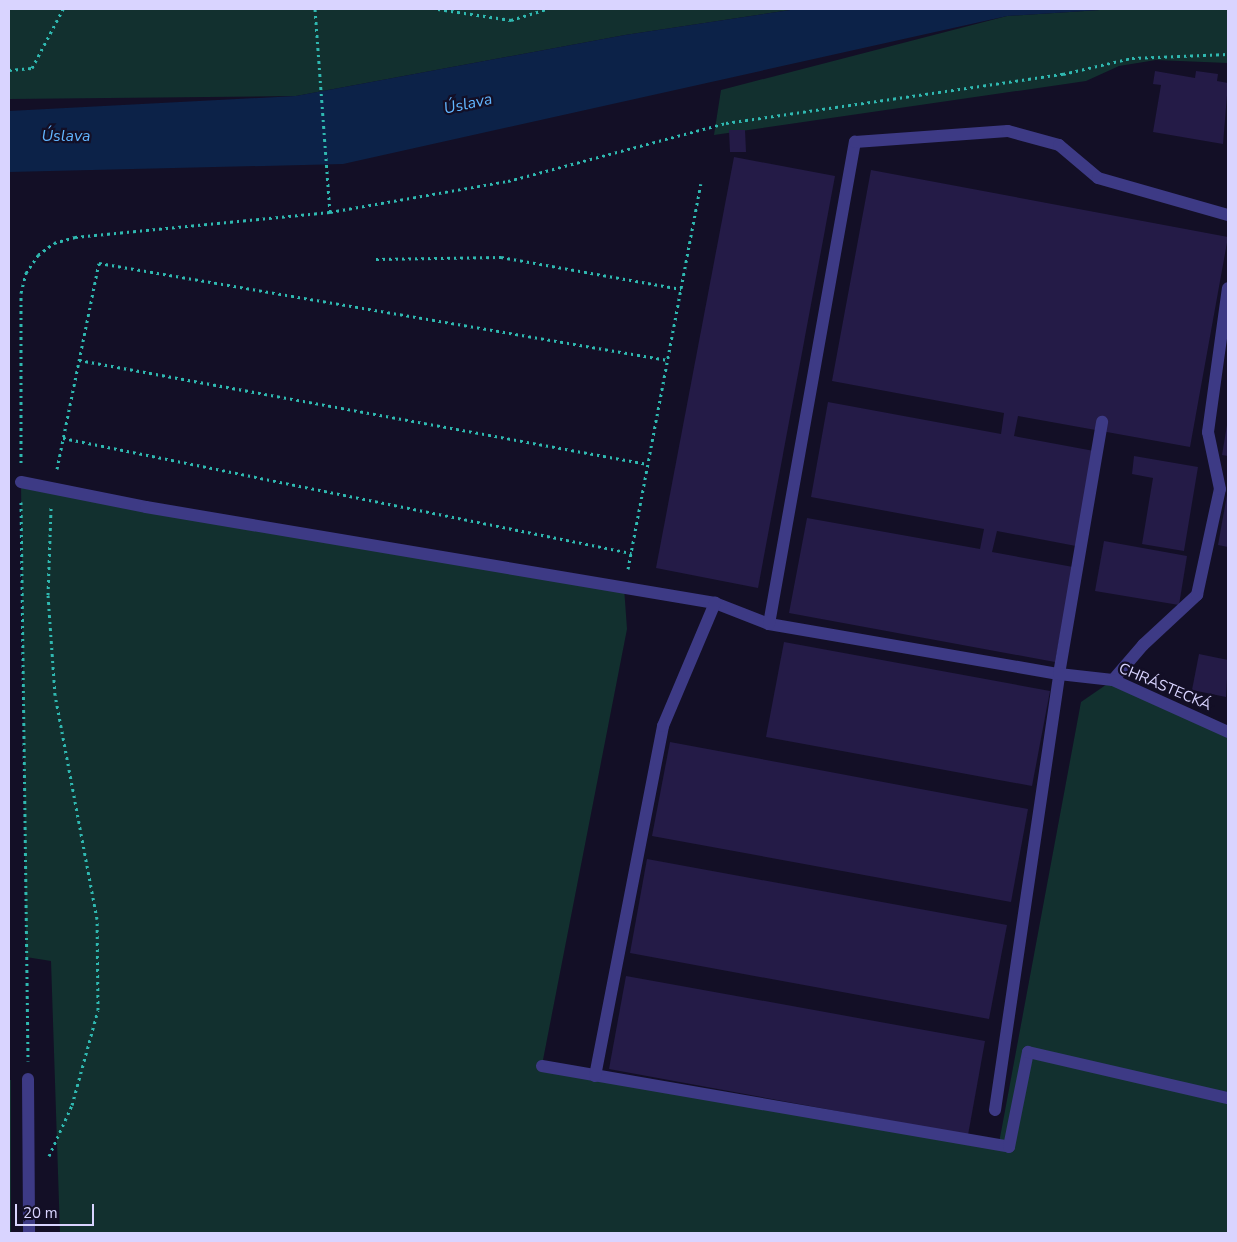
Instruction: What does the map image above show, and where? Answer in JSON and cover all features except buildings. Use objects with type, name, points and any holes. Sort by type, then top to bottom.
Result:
[{"type":"street","points":[[769,624],[855,142],[1008,131],[1059,145],[1098,178],[1228,215]]},
{"type":"street","points":[[1113,680],[1143,645],[1196,595],[1220,489],[1208,432],[1228,288]]},
{"type":"street","points":[[995,1110],[1058,674],[1102,422]]},
{"type":"street","name":"CHRÁSTECKÁ","points":[[21,482],[146,507],[715,603],[769,624],[1058,674],[1113,680],[1228,732]]},
{"type":"street","points":[[595,1076],[662,726],[715,603]]},
{"type":"street","points":[[542,1066],[1009,1147],[1028,1052],[1228,1098]]},
{"type":"street","points":[[28,1079],[29,1233]]},
{"type":"path","points":[[9,70],[32,68],[63,9]]},
{"type":"path","points":[[316,9],[330,212]]},
{"type":"path","points":[[438,9],[511,20],[547,9]]},
{"type":"path","points":[[28,1079],[21,482],[21,293],[26,273],[38,255],[54,243],[74,237],[330,212],[508,181],[726,123],[1063,74],[1132,58],[1228,54]]},
{"type":"path","points":[[624,587],[701,184]]},
{"type":"path","points":[[376,259],[501,257],[681,289]]},
{"type":"path","points":[[29,1181],[48,1157],[72,1105],[98,1010],[97,919],[55,695],[48,595],[53,488],[99,263],[668,360]]},
{"type":"path","points":[[79,360],[648,464]]},
{"type":"path","points":[[63,438],[631,553]]},
{"type":"green space","points":[[9,9],[797,9],[625,35],[296,96],[9,99]]},
{"type":"green space","points":[[1115,9],[1228,9],[1228,63],[1156,60],[1119,66],[1086,81],[714,135],[721,90],[1007,16]]},
{"type":"green space","points":[[21,482],[624,587],[627,629],[542,1065],[999,1143],[1081,702],[1113,680],[1228,732],[1228,1233],[60,1233],[51,961],[26,957]]},
{"type":"green space","points":[[9,1080],[11,1080],[11,1233],[9,1233]]},
{"type":"water","name":"Úslava","points":[[797,9],[1115,9],[1007,16],[343,164],[9,172],[9,111],[296,96],[625,35]]}]
